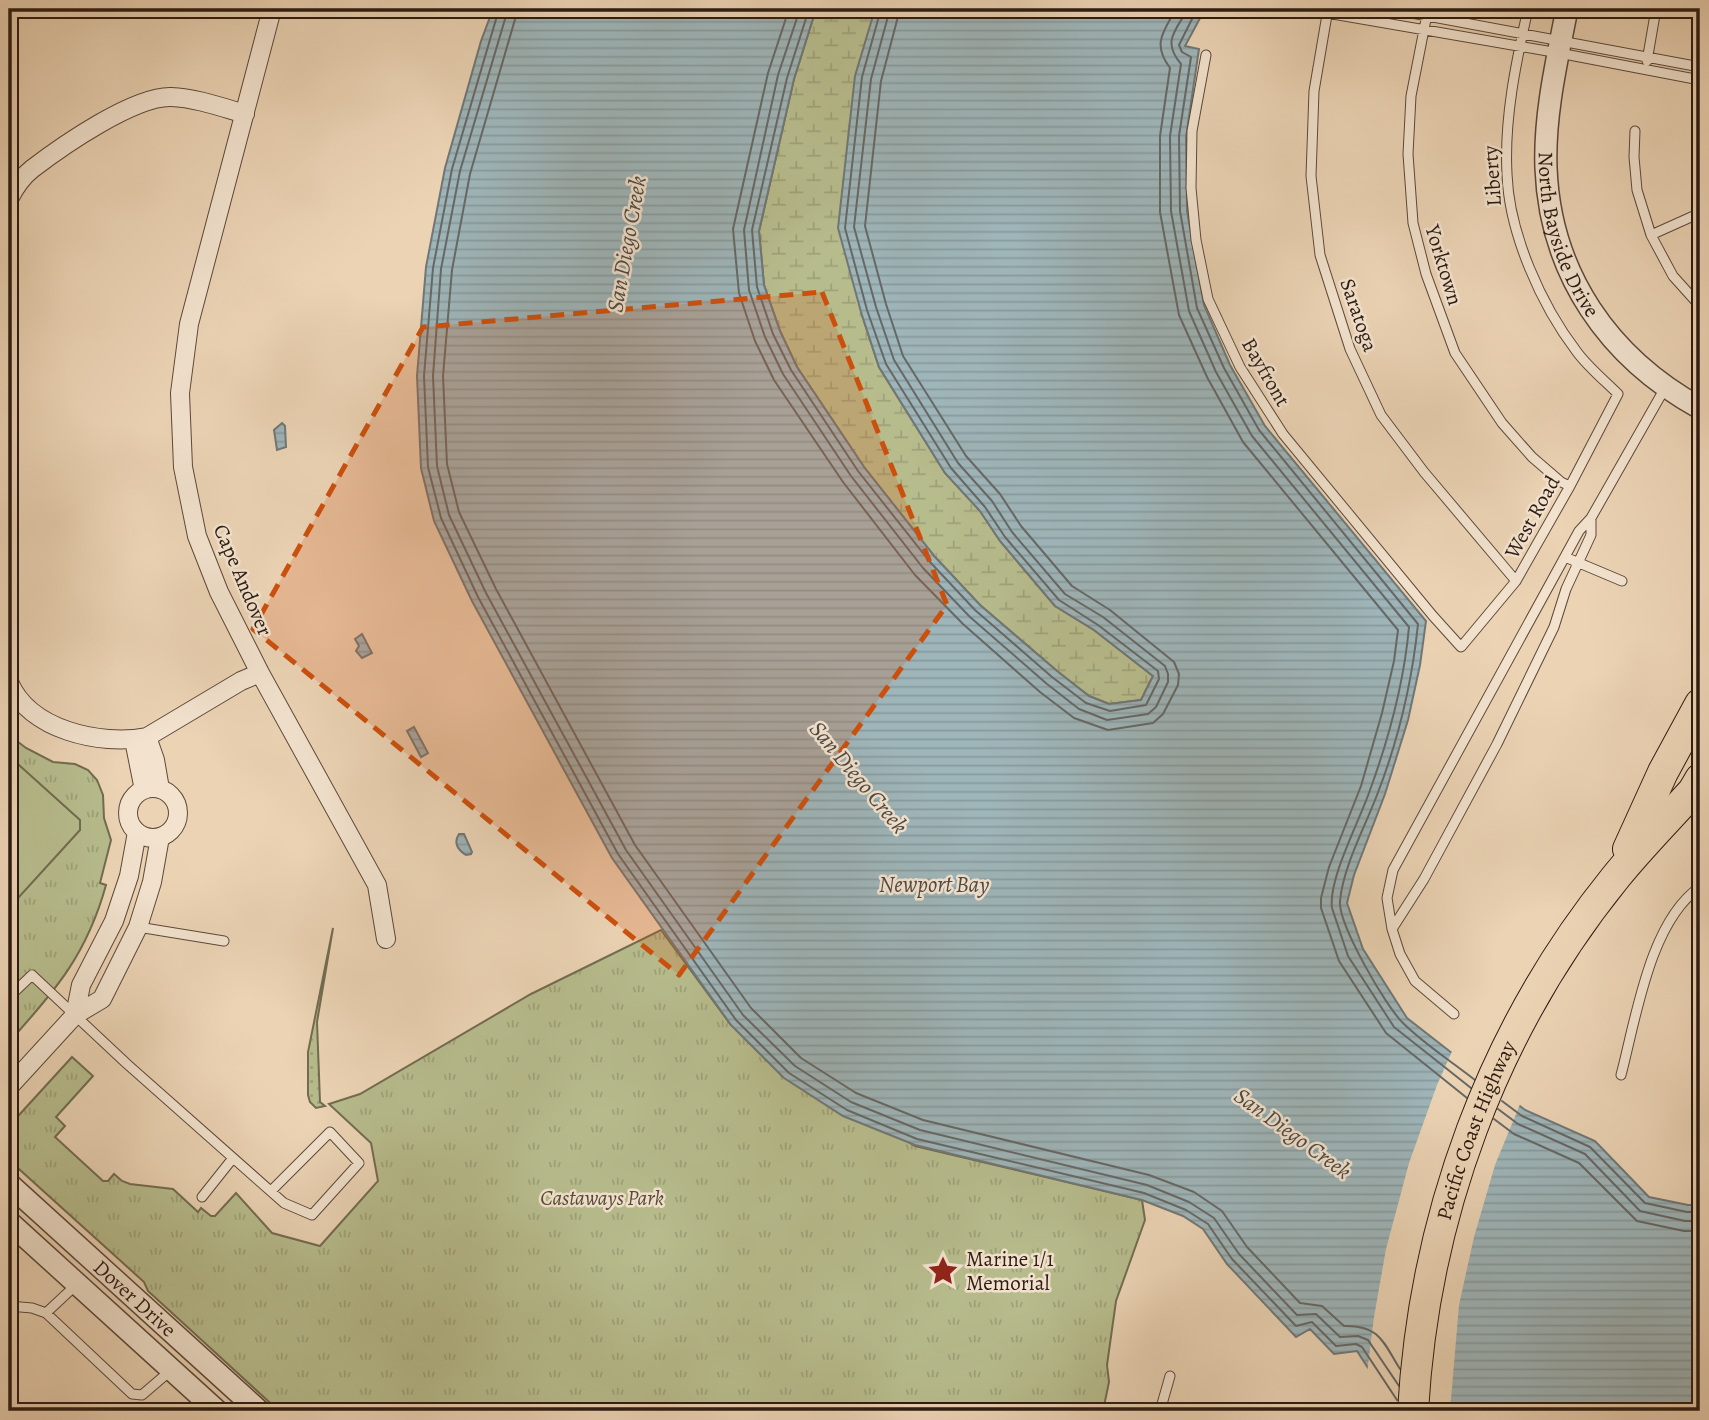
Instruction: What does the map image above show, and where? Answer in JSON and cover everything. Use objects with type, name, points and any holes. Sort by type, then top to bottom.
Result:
[{"type":"highway","name":"Pacific Coast Highway","points":[[1614,878],[1663,772],[1700,704]]},
{"type":"highway","name":"Pacific Coast Highway","points":[[1413,1411],[1425,1298],[1437,1236],[1451,1185],[1471,1130],[1506,1049],[1563,951],[1614,878],[1693,791],[1700,779]]},
{"type":"street","name":"Cape Andover","points":[[272,9],[189,324],[180,383],[180,426],[185,477],[197,536],[219,592],[260,674],[377,885],[386,939]]},
{"type":"street","name":"North Bayside Drive","points":[[1567,9],[1549,108],[1546,167],[1552,214],[1563,257],[1585,302],[1612,340],[1665,388],[1700,408]]},
{"type":"street","points":[[9,199],[30,171],[109,117],[145,101],[168,97],[184,99],[245,114]]},
{"type":"street","points":[[9,682],[14,694],[45,721],[111,740],[141,738],[260,674]]},
{"type":"street","points":[[141,738],[156,760],[152,789]]},
{"type":"street","points":[[152,789],[173,798],[178,813],[173,828],[160,837],[152,838],[137,832],[129,818],[129,810],[136,795],[152,789]]},
{"type":"street","points":[[75,1015],[81,985],[115,919],[137,832]]},
{"type":"street","points":[[9,1087],[75,1015],[102,999],[138,927],[152,881],[160,837]]},
{"type":"street","points":[[115,919],[138,927]]},
{"type":"street","name":"Dover Drive","points":[[9,1184],[259,1411]]},
{"type":"street","name":"Dover Drive","points":[[9,1223],[217,1411]]},
{"type":"lane","points":[[1390,9],[1427,12],[1522,33],[1560,47],[1646,70],[1700,80]]},
{"type":"lane","name":"Liberty","points":[[1528,9],[1507,127],[1507,176],[1513,217],[1531,271],[1552,316],[1578,354],[1618,394]]},
{"type":"lane","points":[[1646,70],[1656,9]]},
{"type":"lane","points":[[1328,11],[1520,46],[1560,47],[1700,66]]},
{"type":"lane","name":"Saratoga","points":[[1328,11],[1314,91],[1311,176],[1320,255],[1350,349],[1381,415],[1423,472],[1516,581]]},
{"type":"lane","name":"Yorktown","points":[[1427,12],[1412,96],[1408,154],[1413,223],[1426,274],[1455,353],[1502,423],[1532,457],[1561,482],[1570,486]]},
{"type":"lane","name":"Bayfront","points":[[1206,55],[1192,131],[1191,188],[1196,240],[1208,299],[1240,368],[1283,434],[1461,647]]},
{"type":"lane","points":[[1635,131],[1637,190],[1651,235],[1673,276],[1700,306]]},
{"type":"lane","points":[[1651,235],[1700,213]]},
{"type":"lane","points":[[1454,1014],[1415,981],[1400,954],[1392,929],[1387,898],[1393,870],[1579,531],[1591,518],[1665,388]]},
{"type":"lane","name":"West Road","points":[[1461,647],[1516,581],[1618,394]]},
{"type":"lane","points":[[1392,929],[1424,879],[1497,744],[1554,627],[1566,589],[1591,536],[1591,518]]},
{"type":"lane","points":[[1565,557],[1622,581]]},
{"type":"lane","points":[[1621,1074],[1660,936],[1692,892],[1700,887]]},
{"type":"lane","points":[[138,927],[224,941]]},
{"type":"lane","points":[[9,997],[32,975],[127,1064],[284,1203],[312,1215],[359,1163],[330,1132],[271,1191]]},
{"type":"lane","points":[[202,1197],[233,1158]]},
{"type":"lane","points":[[46,1313],[77,1284]]},
{"type":"lane","points":[[9,1307],[32,1308],[46,1313],[132,1394],[142,1395],[172,1370]]},
{"type":"lane","points":[[1160,1411],[1170,1376]]},
{"type":"highlighted area","points":[[822,292],[947,605],[679,975],[253,629],[423,327]]},
{"type":"green space","points":[[816,9],[875,9],[861,312],[879,367],[945,473],[980,511],[1000,541],[1055,606],[1094,630],[1153,676],[1141,700],[1109,704],[1089,696],[980,605],[935,557],[864,467],[797,367],[780,331],[764,285],[759,231],[794,79]]},
{"type":"green space","points":[[9,735],[26,748],[53,762],[75,764],[88,770],[97,780],[103,795],[104,818],[111,840],[100,883],[106,885],[79,951],[55,988],[9,1042]]},
{"type":"green space","points":[[9,756],[80,820],[80,830],[9,908]]},
{"type":"green space","points":[[333,928],[317,1022],[320,1102],[325,1106],[316,1108],[308,1095],[308,1052]]},
{"type":"green space","name":"Castaways Park","points":[[661,930],[731,1025],[915,1146],[1142,1200],[1145,1220],[1116,1301],[1107,1365],[1109,1382],[1103,1411],[279,1411],[148,1291],[144,1282],[9,1160],[9,1126],[72,1057],[93,1076],[56,1117],[65,1126],[55,1137],[103,1181],[108,1181],[114,1174],[130,1184],[173,1189],[198,1212],[201,1208],[211,1216],[215,1216],[236,1193],[272,1233],[320,1246],[378,1181],[371,1143],[329,1104],[360,1094],[531,994]]},
{"type":"water","name":"Newport Bay","points":[[493,9],[816,9],[794,79],[759,231],[764,285],[780,331],[797,367],[864,467],[935,557],[980,605],[1057,671],[1089,696],[1109,704],[1141,700],[1153,676],[1094,630],[1055,606],[1000,541],[980,511],[945,473],[879,367],[838,228],[855,76],[875,9],[1205,9],[1185,46],[1199,49],[1186,137],[1187,211],[1204,305],[1230,365],[1265,426],[1426,621],[1408,720],[1385,794],[1354,875],[1347,903],[1363,949],[1407,1018],[1525,1110],[1595,1141],[1649,1197],[1700,1205],[1700,1411],[1396,1411],[1357,1351],[1334,1354],[1310,1329],[1296,1337],[1227,1264],[1203,1229],[1183,1216],[1142,1200],[915,1145],[843,1116],[784,1078],[731,1025],[612,858],[472,601],[434,521],[421,468],[417,376],[426,267],[445,168],[481,41]]},
{"type":"water","points":[[282,423],[285,426],[286,447],[277,450],[274,430]]},
{"type":"water","points":[[362,634],[372,653],[362,658],[356,651],[359,646],[355,639]]},
{"type":"water","points":[[414,727],[428,753],[421,757],[407,731]]},
{"type":"water","points":[[459,834],[464,834],[471,854],[466,855],[459,849],[456,840]]},
{"type":"pier","points":[[1453,1049],[1521,1102],[1495,1165],[1474,1237],[1459,1305],[1450,1411],[1392,1411],[1367,1373],[1374,1317],[1386,1249],[1409,1163]]},
{"type":"place","name":"Marine 1/1 Memorial","points":[[943,1271]]},
{"type":"water label","name":"San Diego Creek","points":[[626,244]]},
{"type":"water label","name":"San Diego Creek","points":[[859,777]]},
{"type":"water label","name":"San Diego Creek","points":[[1293,1133]]}]
